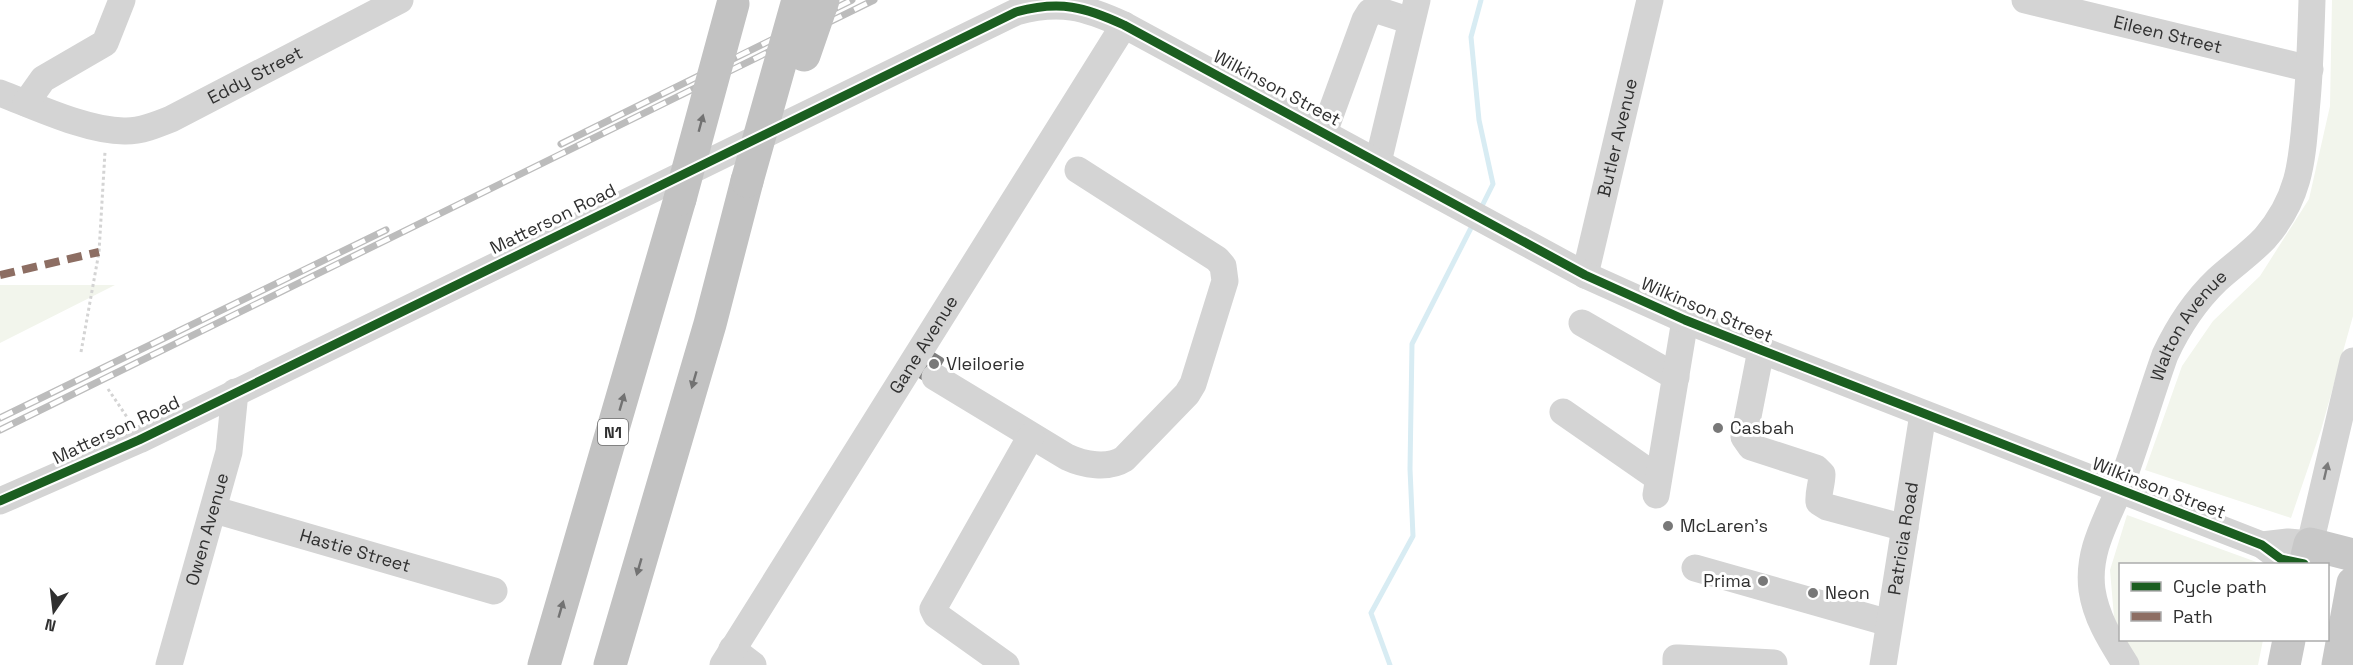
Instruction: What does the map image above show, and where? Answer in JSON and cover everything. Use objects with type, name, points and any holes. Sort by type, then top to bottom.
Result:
[{"type":"highway","points":[[610,665],[754,178],[798,0]]},
{"type":"highway","points":[[754,178],[823,0]]},
{"type":"highway","name":"N1","points":[[544,665],[680,200],[734,2]]},
{"type":"main road","points":[[2312,561],[2353,555]]},
{"type":"main road","points":[[2329,566],[2353,574]]},
{"type":"main road","points":[[2338,665],[2353,583]]},
{"type":"main road","points":[[2284,665],[2289,641]]},
{"type":"street","points":[[26,103],[43,79],[105,43],[122,0]]},
{"type":"street","name":"Eddy Street","points":[[0,93],[83,123],[107,129],[135,130],[171,119],[400,0]]},
{"type":"street","name":"Butler Avenue","points":[[1585,275],[1650,0]]},
{"type":"street","name":"Eileen Street","points":[[2025,0],[2310,69]]},
{"type":"street","name":"Walton Avenue","points":[[2126,665],[2100,621],[2091,579],[2092,562],[2099,535],[2118,490],[2173,338],[2193,307],[2219,279],[2265,238],[2288,203],[2301,171],[2310,69],[2312,0]]},
{"type":"street","name":"Matterson Road","points":[[0,501],[139,440],[1025,8],[1054,4],[1078,5],[1124,26]]},
{"type":"street","points":[[1324,132],[1365,20],[1370,12],[1377,10],[1414,11],[1378,162]]},
{"type":"street","name":"Wilkinson Street","points":[[1124,26],[1585,275],[1685,320],[2262,545],[2288,542],[2312,561]]},
{"type":"street","name":"Gane Avenue","points":[[736,660],[922,369],[1124,26]]},
{"type":"street","points":[[922,369],[1067,458],[1080,462],[1115,464],[1124,459],[1188,394],[1225,277],[1224,266],[1217,259],[1078,170]]},
{"type":"street","points":[[1563,412],[1657,486],[1685,320]]},
{"type":"street","points":[[1582,323],[1676,377]]},
{"type":"street","points":[[1761,350],[1744,437],[1751,447],[1816,468],[1822,474],[1822,483],[1818,493],[1819,502],[1827,507],[1905,528]]},
{"type":"street","points":[[2312,561],[2353,361]]},
{"type":"street","name":"Owen Avenue","points":[[169,665],[230,452],[236,392]]},
{"type":"street","name":"Patricia Road","points":[[1883,665],[1923,414]]},
{"type":"street","points":[[1006,665],[936,615],[933,609],[1031,436]]},
{"type":"street","name":"Hastie Street","points":[[214,510],[494,591]]},
{"type":"street","points":[[1695,568],[1889,623]]},
{"type":"street","points":[[1676,665],[1676,658],[1774,663]]},
{"type":"path","points":[[81,352],[99,252],[107,129]]},
{"type":"path","points":[[108,389],[136,430],[139,440]]},
{"type":"shaded area","points":[[2332,0],[2353,0],[2353,316],[2321,430],[2291,518],[2145,470],[2182,366],[2213,321],[2260,276],[2309,199],[2330,106]]},
{"type":"shaded area","points":[[0,285],[115,285],[0,343]]},
{"type":"shaded area","points":[[2127,515],[2259,563],[2119,563],[2119,628],[2114,617],[2110,570]]},
{"type":"shaded area","points":[[2126,641],[2263,641],[2258,665],[2139,665]]},
{"type":"building","name":"Vleiloerie","points":[[932,351],[945,359],[930,385],[917,377]]},
{"type":"waterway","points":[[1481,0],[1471,37],[1479,120],[1493,184],[1481,208]]},
{"type":"waterway","points":[[1390,665],[1371,613],[1413,536],[1410,469],[1412,344],[1474,222]]},
{"type":"railway","points":[[561,144],[852,0]]},
{"type":"railway","points":[[0,430],[874,0]]},
{"type":"railway","points":[[0,418],[386,230]]},
{"type":"marked path","points":[[0,275],[99,252]]},
{"type":"cycle path","points":[[0,501],[139,440],[1016,12],[1059,6],[1084,10],[1124,25],[1585,275],[1685,320],[2262,545],[2281,559],[2299,563]]},
{"type":"place","name":"Vleiloerie","points":[[934,364]]},
{"type":"place","name":"Casbah","points":[[1718,428]]},
{"type":"place","name":"McLaren's","points":[[1668,526]]},
{"type":"place","name":"Prima","points":[[1763,581]]},
{"type":"place","name":"Neon","points":[[1813,593]]}]
